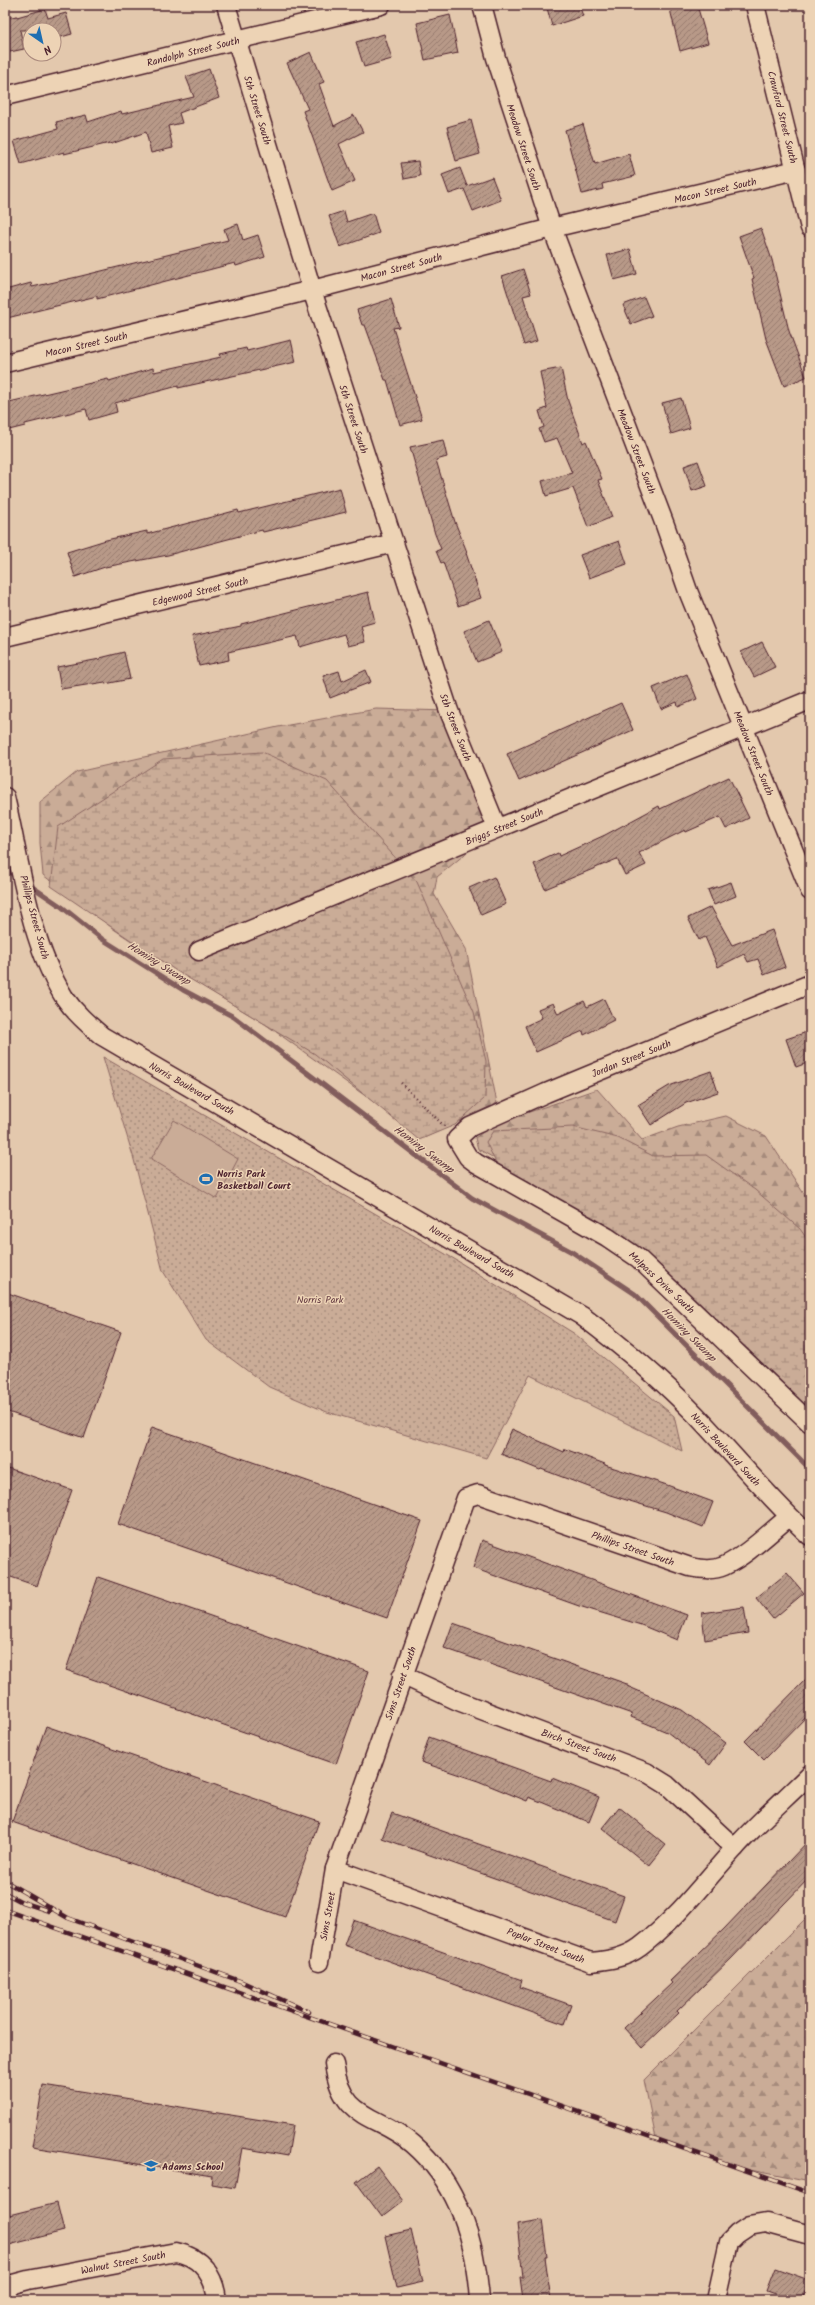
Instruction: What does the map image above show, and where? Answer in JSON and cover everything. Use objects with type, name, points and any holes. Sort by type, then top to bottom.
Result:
[{"type":"street","name":"5th Street South","points":[[226,5],[312,290],[449,711],[498,828]]},
{"type":"street","name":"Randolph Street South","points":[[5,96],[381,5]]},
{"type":"street","name":"Meadow Street South","points":[[482,5],[496,58],[552,228],[665,525],[688,591],[810,891]]},
{"type":"street","name":"Crawford Street South","points":[[755,5],[810,228]]},
{"type":"street","name":"Macon Street South","points":[[5,363],[312,290],[552,228],[796,170]]},
{"type":"street","name":"Edgewood Street South","points":[[5,637],[394,543]]},
{"type":"street","name":"Briggs Street South","points":[[199,951],[810,700]]},
{"type":"street","name":"Phillips Street South","points":[[5,797],[38,934],[50,972],[65,998],[89,1025]]},
{"type":"street","name":"Jordan Street South","points":[[457,1139],[470,1127],[546,1093],[810,984]]},
{"type":"street","name":"Norris Boulevard South","points":[[89,1025],[102,1036],[582,1316],[631,1353],[695,1414],[789,1516],[810,1536]]},
{"type":"street","name":"Malpass Drive South","points":[[457,1139],[468,1157],[476,1163],[607,1237],[638,1258],[810,1423]]},
{"type":"street","name":"Phillips Street South","points":[[466,1498],[478,1494],[690,1567],[708,1570],[723,1567],[738,1557],[789,1516]]},
{"type":"street","name":"Sims Street South","points":[[335,1869],[402,1675],[466,1498]]},
{"type":"street","name":"Birch Street South","points":[[402,1675],[458,1701],[646,1772],[667,1785],[735,1848]]},
{"type":"street","name":"Poplar Street South","points":[[335,1869],[591,1962],[618,1959],[639,1947],[695,1893],[735,1848],[810,1774]]},
{"type":"street","name":"Sims Street","points":[[319,1962],[335,1869]]},
{"type":"street","points":[[334,2064],[336,2080],[342,2094],[351,2106],[360,2114],[404,2137],[414,2145],[433,2164],[449,2186],[462,2212],[472,2247],[480,2300]]},
{"type":"street","points":[[716,2300],[729,2242],[748,2226],[766,2223],[810,2235]]},
{"type":"street","name":"Walnut Street South","points":[[5,2292],[13,2284],[28,2280],[176,2252],[190,2255],[202,2265],[209,2274],[217,2300]]},
{"type":"path","points":[[401,1083],[457,1139]]},
{"type":"green space","points":[[376,709],[449,711],[497,828],[437,877],[434,894],[466,949],[497,1103],[424,1138],[265,1024],[166,964],[115,930],[43,875],[40,843],[40,802],[77,772],[278,727]]},
{"type":"green space","points":[[262,752],[327,781],[417,882],[474,1012],[486,1061],[485,1098],[455,1125],[419,1140],[315,1054],[175,970],[51,886],[58,827],[163,759]]},
{"type":"green space","name":"Norris Park","points":[[103,1057],[456,1260],[575,1334],[674,1416],[682,1451],[530,1375],[486,1458],[327,1412],[269,1387],[206,1340],[163,1271],[133,1156]]},
{"type":"green space","points":[[597,1089],[642,1140],[678,1127],[726,1116],[766,1136],[810,1203],[810,1407],[554,1192],[478,1149],[475,1138],[494,1124]]},
{"type":"green space","name":"Norris Park Basketball Court","points":[[174,1120],[238,1159],[217,1199],[151,1159]]},
{"type":"green space","points":[[573,1127],[618,1138],[653,1156],[706,1155],[755,1190],[800,1229],[810,1243],[810,1424],[631,1253],[497,1165],[486,1142],[493,1131]]},
{"type":"green space","points":[[810,1914],[810,2182],[735,2167],[656,2139],[644,2080]]},
{"type":"building","points":[[557,5],[579,5],[583,16],[552,26],[547,8]]},
{"type":"building","points":[[669,5],[697,5],[708,43],[680,51]]},
{"type":"building","points":[[45,9],[48,18],[66,13],[72,34],[62,37],[62,22],[22,22],[22,30],[20,30],[22,49],[5,53],[5,18],[17,17]]},
{"type":"building","points":[[450,15],[458,53],[425,60],[417,23]]},
{"type":"building","points":[[384,34],[392,59],[364,67],[356,42]]},
{"type":"building","points":[[311,52],[324,82],[319,84],[334,126],[354,115],[363,132],[339,144],[355,181],[332,191],[303,111],[308,109],[287,63]]},
{"type":"building","points":[[209,69],[219,98],[179,113],[182,123],[168,126],[173,148],[151,153],[146,132],[111,144],[64,154],[64,152],[21,164],[14,141],[58,129],[56,122],[86,115],[88,122],[121,111],[122,114],[194,97],[186,77]]},
{"type":"building","points":[[471,120],[480,154],[456,161],[447,127]]},
{"type":"building","points":[[583,124],[595,164],[629,154],[635,176],[602,184],[603,189],[582,194],[565,130]]},
{"type":"building","points":[[418,161],[420,176],[404,179],[401,163]]},
{"type":"building","points":[[460,168],[467,186],[492,177],[501,200],[473,211],[464,189],[449,194],[442,175]]},
{"type":"building","points":[[344,211],[347,222],[373,213],[379,233],[340,247],[329,216]]},
{"type":"building","points":[[238,224],[243,240],[258,235],[265,257],[236,266],[235,263],[97,299],[97,296],[7,318],[5,290],[31,283],[32,287],[77,277],[228,240],[224,229]]},
{"type":"building","points":[[761,228],[772,260],[789,331],[806,377],[784,386],[766,339],[752,279],[754,278],[739,236]]},
{"type":"building","points":[[630,249],[637,274],[614,280],[607,255]]},
{"type":"building","points":[[523,269],[531,294],[523,296],[537,341],[524,345],[502,276]]},
{"type":"building","points":[[644,297],[652,316],[631,324],[623,305]]},
{"type":"building","points":[[391,299],[399,327],[393,328],[422,419],[400,425],[387,380],[385,380],[365,325],[362,325],[357,310]]},
{"type":"building","points":[[291,340],[296,362],[178,388],[178,386],[115,403],[117,412],[89,420],[86,409],[25,424],[25,426],[5,431],[5,403],[108,379],[109,381],[153,368],[154,372],[221,357],[220,354],[246,348],[247,351]]},
{"type":"building","points":[[561,368],[568,401],[583,443],[586,441],[602,479],[598,480],[612,517],[588,527],[573,488],[546,496],[542,481],[572,473],[557,438],[544,442],[539,429],[544,427],[539,411],[547,408],[540,372]]},
{"type":"building","points":[[681,398],[690,428],[671,434],[662,403]]},
{"type":"building","points":[[443,440],[447,457],[436,460],[481,598],[458,606],[443,562],[441,563],[436,551],[441,549],[435,534],[410,447]]},
{"type":"building","points":[[698,461],[707,486],[692,491],[684,466]]},
{"type":"building","points":[[340,488],[346,512],[263,532],[262,530],[168,555],[105,567],[75,577],[67,552],[106,540],[147,531],[147,534],[238,510],[239,513]]},
{"type":"building","points":[[619,541],[627,564],[589,578],[580,555]]},
{"type":"building","points":[[368,592],[375,622],[361,626],[365,642],[348,646],[344,634],[300,647],[297,636],[228,652],[229,660],[199,666],[192,636],[241,626],[241,624]]},
{"type":"building","points":[[489,620],[502,652],[477,662],[464,631]]},
{"type":"building","points":[[762,642],[775,667],[754,677],[741,652]]},
{"type":"building","points":[[124,652],[130,679],[105,684],[105,682],[61,689],[57,667],[100,659]]},
{"type":"building","points":[[366,670],[371,682],[330,698],[323,676],[339,671],[342,681]]},
{"type":"building","points":[[687,674],[697,699],[678,707],[677,702],[661,709],[653,688]]},
{"type":"building","points":[[621,703],[633,730],[519,781],[507,754]]},
{"type":"building","points":[[729,777],[749,818],[726,829],[720,817],[686,832],[685,830],[639,853],[646,865],[625,875],[617,859],[545,889],[534,864],[558,853],[559,856],[605,835],[659,806],[660,809]]},
{"type":"building","points":[[494,877],[506,904],[481,915],[469,888]]},
{"type":"building","points":[[731,882],[736,896],[714,905],[708,890]]},
{"type":"building","points":[[711,907],[732,945],[772,930],[785,967],[764,975],[758,959],[748,962],[744,954],[718,967],[705,937],[699,940],[688,918]]},
{"type":"building","points":[[604,999],[614,1020],[584,1035],[583,1031],[536,1052],[525,1026],[542,1018],[538,1009],[553,1003],[558,1014],[584,1001],[587,1007]]},
{"type":"building","points":[[810,1031],[810,1062],[796,1067],[786,1039]]},
{"type":"building","points":[[711,1071],[718,1092],[686,1103],[651,1125],[638,1105],[669,1086]]},
{"type":"building","points":[[5,1292],[121,1332],[84,1438],[5,1411]]},
{"type":"building","points":[[152,1427],[422,1521],[387,1618],[118,1524]]},
{"type":"building","points":[[512,1429],[564,1452],[565,1449],[605,1465],[713,1502],[703,1527],[666,1512],[610,1495],[541,1469],[540,1470],[501,1454]]},
{"type":"building","points":[[5,1467],[72,1490],[37,1586],[5,1575]]},
{"type":"building","points":[[482,1540],[687,1615],[677,1640],[641,1625],[579,1606],[473,1568]]},
{"type":"building","points":[[787,1573],[804,1593],[773,1619],[756,1598]]},
{"type":"building","points":[[98,1577],[369,1671],[336,1764],[66,1670]]},
{"type":"building","points":[[744,1607],[748,1633],[705,1640],[702,1613]]},
{"type":"building","points":[[453,1623],[627,1684],[627,1686],[682,1710],[726,1743],[710,1765],[667,1732],[631,1717],[632,1714],[444,1648]]},
{"type":"building","points":[[810,1675],[810,1713],[764,1760],[745,1741]]},
{"type":"building","points":[[46,1726],[319,1821],[285,1917],[12,1822]]},
{"type":"building","points":[[429,1737],[551,1781],[552,1778],[599,1797],[589,1822],[529,1797],[527,1801],[478,1781],[421,1762]]},
{"type":"building","points":[[619,1807],[666,1845],[649,1866],[602,1828]]},
{"type":"building","points":[[392,1813],[624,1896],[615,1921],[382,1838]]},
{"type":"building","points":[[810,1839],[810,1877],[731,1959],[677,2011],[679,2013],[642,2048],[624,2028],[672,1983],[670,1981],[724,1929]]},
{"type":"building","points":[[353,1920],[522,1980],[520,1987],[571,2005],[564,2024],[344,1945]]},
{"type":"building","points":[[43,2085],[293,2125],[288,2156],[242,2148],[235,2188],[211,2184],[212,2176],[32,2147]]},
{"type":"building","points":[[377,2166],[403,2201],[382,2217],[356,2182]]},
{"type":"building","points":[[57,2203],[64,2231],[5,2246],[5,2216]]},
{"type":"building","points":[[542,2220],[551,2300],[523,2300],[520,2277],[523,2277],[517,2224]]},
{"type":"building","points":[[411,2230],[423,2282],[397,2288],[385,2236]]},
{"type":"building","points":[[775,2268],[809,2280],[802,2300],[792,2300],[766,2291]]},
{"type":"waterway","name":"Hominy Swamp","points":[[5,869],[17,877]]},
{"type":"waterway","name":"Hominy Swamp","points":[[28,884],[62,907],[102,939],[183,990],[234,1017],[472,1198],[572,1252],[635,1294],[810,1469]]},
{"type":"railway","points":[[5,1881],[68,1918],[240,1981],[309,2012]]},
{"type":"railway","points":[[5,1893],[22,1902],[49,1911]]},
{"type":"railway","points":[[5,1910],[810,2193]]},
{"type":"place","name":"Norris Park Basketball Court","points":[[206,1179]]},
{"type":"place","name":"Adams School","points":[[151,2166]]}]
